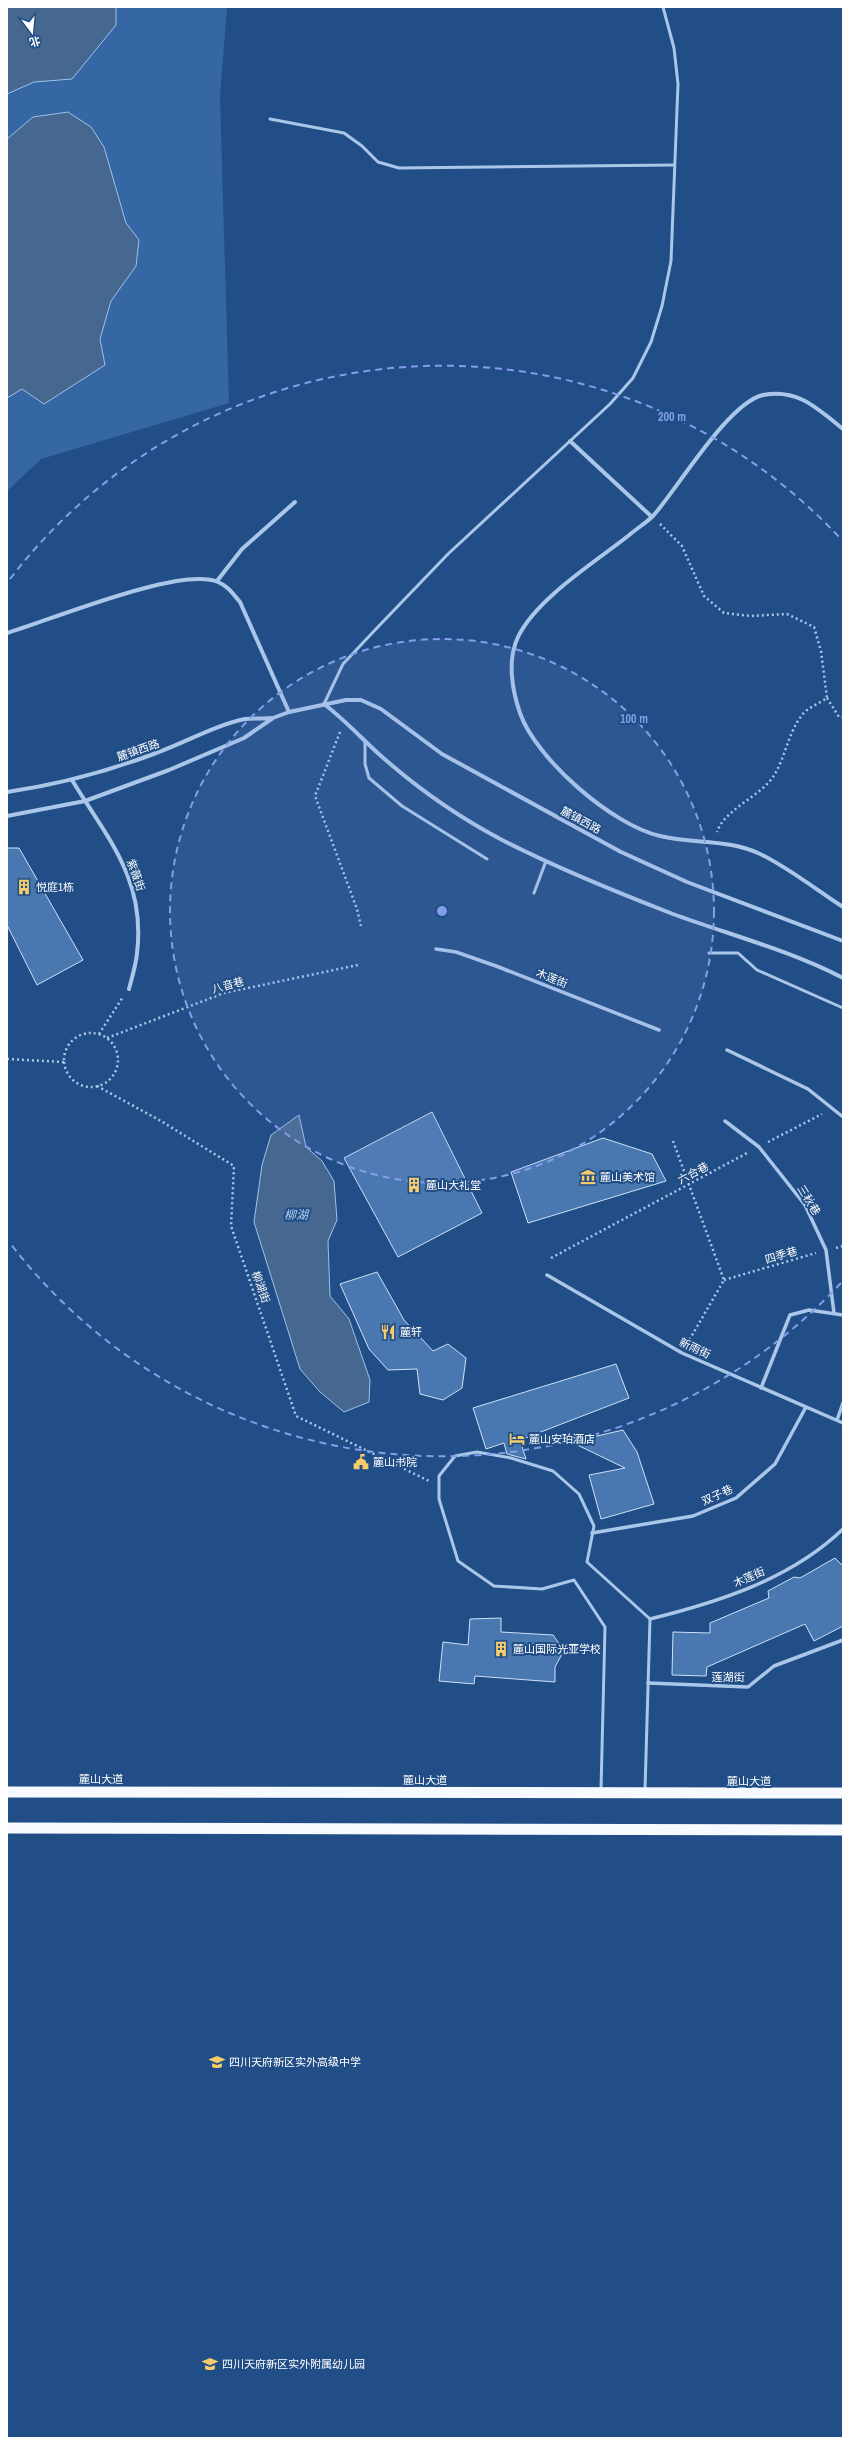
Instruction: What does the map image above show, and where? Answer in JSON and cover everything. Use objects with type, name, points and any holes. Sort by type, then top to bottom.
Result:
[{"type":"highway","name":"麓山大道","points":[[7,1792],[601,1794],[843,1793]]},
{"type":"highway","points":[[7,1828],[843,1830]]},
{"type":"street","points":[[843,429],[807,400],[784,394],[761,396],[735,412],[652,517],[544,602],[517,637],[510,672],[520,712],[532,739],[564,777],[622,820],[657,836],[686,842],[736,845],[760,854],[843,907]]},
{"type":"street","points":[[570,442],[652,517]]},
{"type":"street","points":[[217,582],[242,550],[295,502]]},
{"type":"street","points":[[7,633],[133,591],[182,579],[202,578],[217,582],[228,588],[240,602],[290,712]]},
{"type":"street","name":"麓镇西路","points":[[7,792],[46,787],[72,780],[149,756],[222,726],[246,719],[273,718],[290,712],[324,704],[346,700],[361,700],[381,709],[442,754],[621,852],[687,882],[843,941]]},
{"type":"street","points":[[324,704],[345,720],[410,780],[443,803],[503,840],[546,861],[674,914],[763,945],[843,978]]},
{"type":"street","points":[[7,816],[84,800],[211,753],[244,738],[273,718]]},
{"type":"street","name":"紫薇街","points":[[72,780],[123,861],[134,891],[138,918],[137,953],[129,988]]},
{"type":"street","name":"木莲街","points":[[436,949],[456,952],[496,966],[659,1030]]},
{"type":"street","points":[[727,1050],[808,1089],[843,1117]]},
{"type":"street","name":"三秋巷","points":[[724,1121],[759,1147],[805,1205],[826,1250],[834,1313]]},
{"type":"street","name":"新雨街","points":[[547,1275],[682,1353],[843,1423]]},
{"type":"street","points":[[761,1388],[790,1315],[809,1310],[843,1315]]},
{"type":"street","points":[[837,1420],[843,1403]]},
{"type":"street","name":"双子巷","points":[[592,1533],[693,1516],[736,1498],[775,1464],[806,1407]]},
{"type":"street","name":"木莲街","points":[[650,1619],[699,1607],[745,1590],[792,1568],[828,1543],[843,1529]]},
{"type":"street","name":"莲湖街","points":[[648,1684],[748,1687],[774,1666],[843,1640]]},
{"type":"lane","points":[[324,704],[332,685],[349,659],[448,554],[610,404],[633,378],[651,342],[662,306],[671,261],[673,165],[678,84],[674,48],[663,7]]},
{"type":"lane","points":[[270,119],[344,134],[362,146],[378,162],[399,168],[673,165]]},
{"type":"lane","points":[[365,740],[365,764],[370,778],[402,806],[487,859]]},
{"type":"lane","points":[[534,893],[546,861]]},
{"type":"lane","points":[[709,953],[738,953],[757,970],[843,1008]]},
{"type":"lane","points":[[601,1794],[605,1626],[574,1580],[542,1589],[494,1586],[458,1561],[439,1499],[439,1476],[454,1456],[477,1452],[511,1458],[552,1470],[579,1494],[594,1526],[587,1562],[650,1619],[644,1794]]},
{"type":"path","points":[[652,517],[682,546],[704,596],[724,613],[751,616],[787,614],[814,627],[821,651],[827,698],[839,717],[843,717]]},
{"type":"path","points":[[713,844],[720,821],[750,799],[773,776],[784,748],[802,715],[827,698]]},
{"type":"path","points":[[345,720],[315,796],[357,909],[361,926]]},
{"type":"path","name":"八音巷","points":[[107,1038],[224,993],[358,964]]},
{"type":"path","points":[[99,1034],[129,988]]},
{"type":"path","points":[[90,1033],[99,1034],[107,1038],[117,1052],[118,1060],[112,1077],[97,1086],[88,1086],[75,1081],[66,1071],[64,1062],[64,1054],[74,1039],[90,1033]]},
{"type":"path","points":[[7,1059],[64,1062]]},
{"type":"path","name":"柳湖街","points":[[97,1086],[161,1121],[234,1166],[231,1226],[296,1416],[434,1483]]},
{"type":"path","name":"六合巷","points":[[551,1258],[832,1108]]},
{"type":"path","points":[[673,1141],[724,1280],[682,1353]]},
{"type":"path","name":"四季巷","points":[[724,1280],[843,1246]]},
{"type":"shaded area","points":[[7,7],[227,7],[220,97],[229,403],[41,459],[7,491]]},
{"type":"water","points":[[7,7],[116,7],[116,25],[72,79],[34,82],[7,94]]},
{"type":"water","points":[[68,112],[91,127],[104,147],[126,223],[139,240],[136,266],[111,301],[100,339],[105,365],[44,404],[22,389],[7,398],[7,139],[33,117]]},
{"type":"water","name":"柳湖","points":[[299,1115],[306,1147],[322,1161],[334,1181],[337,1220],[328,1241],[330,1296],[349,1319],[370,1380],[369,1402],[344,1412],[320,1392],[300,1369],[254,1222],[262,1165],[271,1135]]},
{"type":"building","name":"悦庭1栋","points":[[7,848],[19,848],[83,960],[37,985],[7,925]]},
{"type":"building","name":"麓山大礼堂","points":[[432,1112],[482,1213],[398,1257],[344,1158]]},
{"type":"building","name":"麓山美术馆","points":[[603,1138],[652,1154],[666,1181],[528,1223],[511,1172]]},
{"type":"building","name":"麓轩","points":[[377,1272],[404,1320],[433,1351],[448,1344],[466,1358],[462,1388],[443,1400],[420,1394],[417,1369],[388,1370],[369,1349],[340,1284]]},
{"type":"building","points":[[616,1364],[629,1398],[520,1440],[526,1459],[507,1454],[504,1443],[486,1449],[473,1408]]},
{"type":"building","points":[[623,1430],[637,1452],[654,1504],[601,1519],[589,1475],[625,1468],[571,1442]]},
{"type":"building","points":[[835,1558],[843,1566],[843,1626],[814,1641],[805,1624],[707,1667],[706,1676],[672,1675],[673,1632],[710,1633],[710,1623],[769,1598],[768,1591],[794,1577],[800,1578]]},
{"type":"building","name":"麓山国际光亚学校","points":[[501,1618],[501,1632],[553,1635],[560,1645],[561,1656],[555,1667],[555,1682],[475,1676],[474,1684],[439,1681],[443,1642],[468,1645],[470,1619]]},
{"type":"place","name":"悦庭1栋","points":[[24,887]]},
{"type":"place","name":"麓山美术馆","points":[[588,1177]]},
{"type":"place","name":"麓山大礼堂","points":[[414,1185]]},
{"type":"place","name":"麓轩","points":[[388,1332]]},
{"type":"place","name":"麓山安珀酒店","points":[[517,1439]]},
{"type":"place","name":"麓山书院","points":[[361,1462]]},
{"type":"place","name":"麓山国际光亚学校","points":[[501,1649]]},
{"type":"place","name":"四川天府新区实外高级中学","points":[[217,2062]]},
{"type":"place","name":"四川天府新区实外附属幼儿园","points":[[210,2364]]}]
